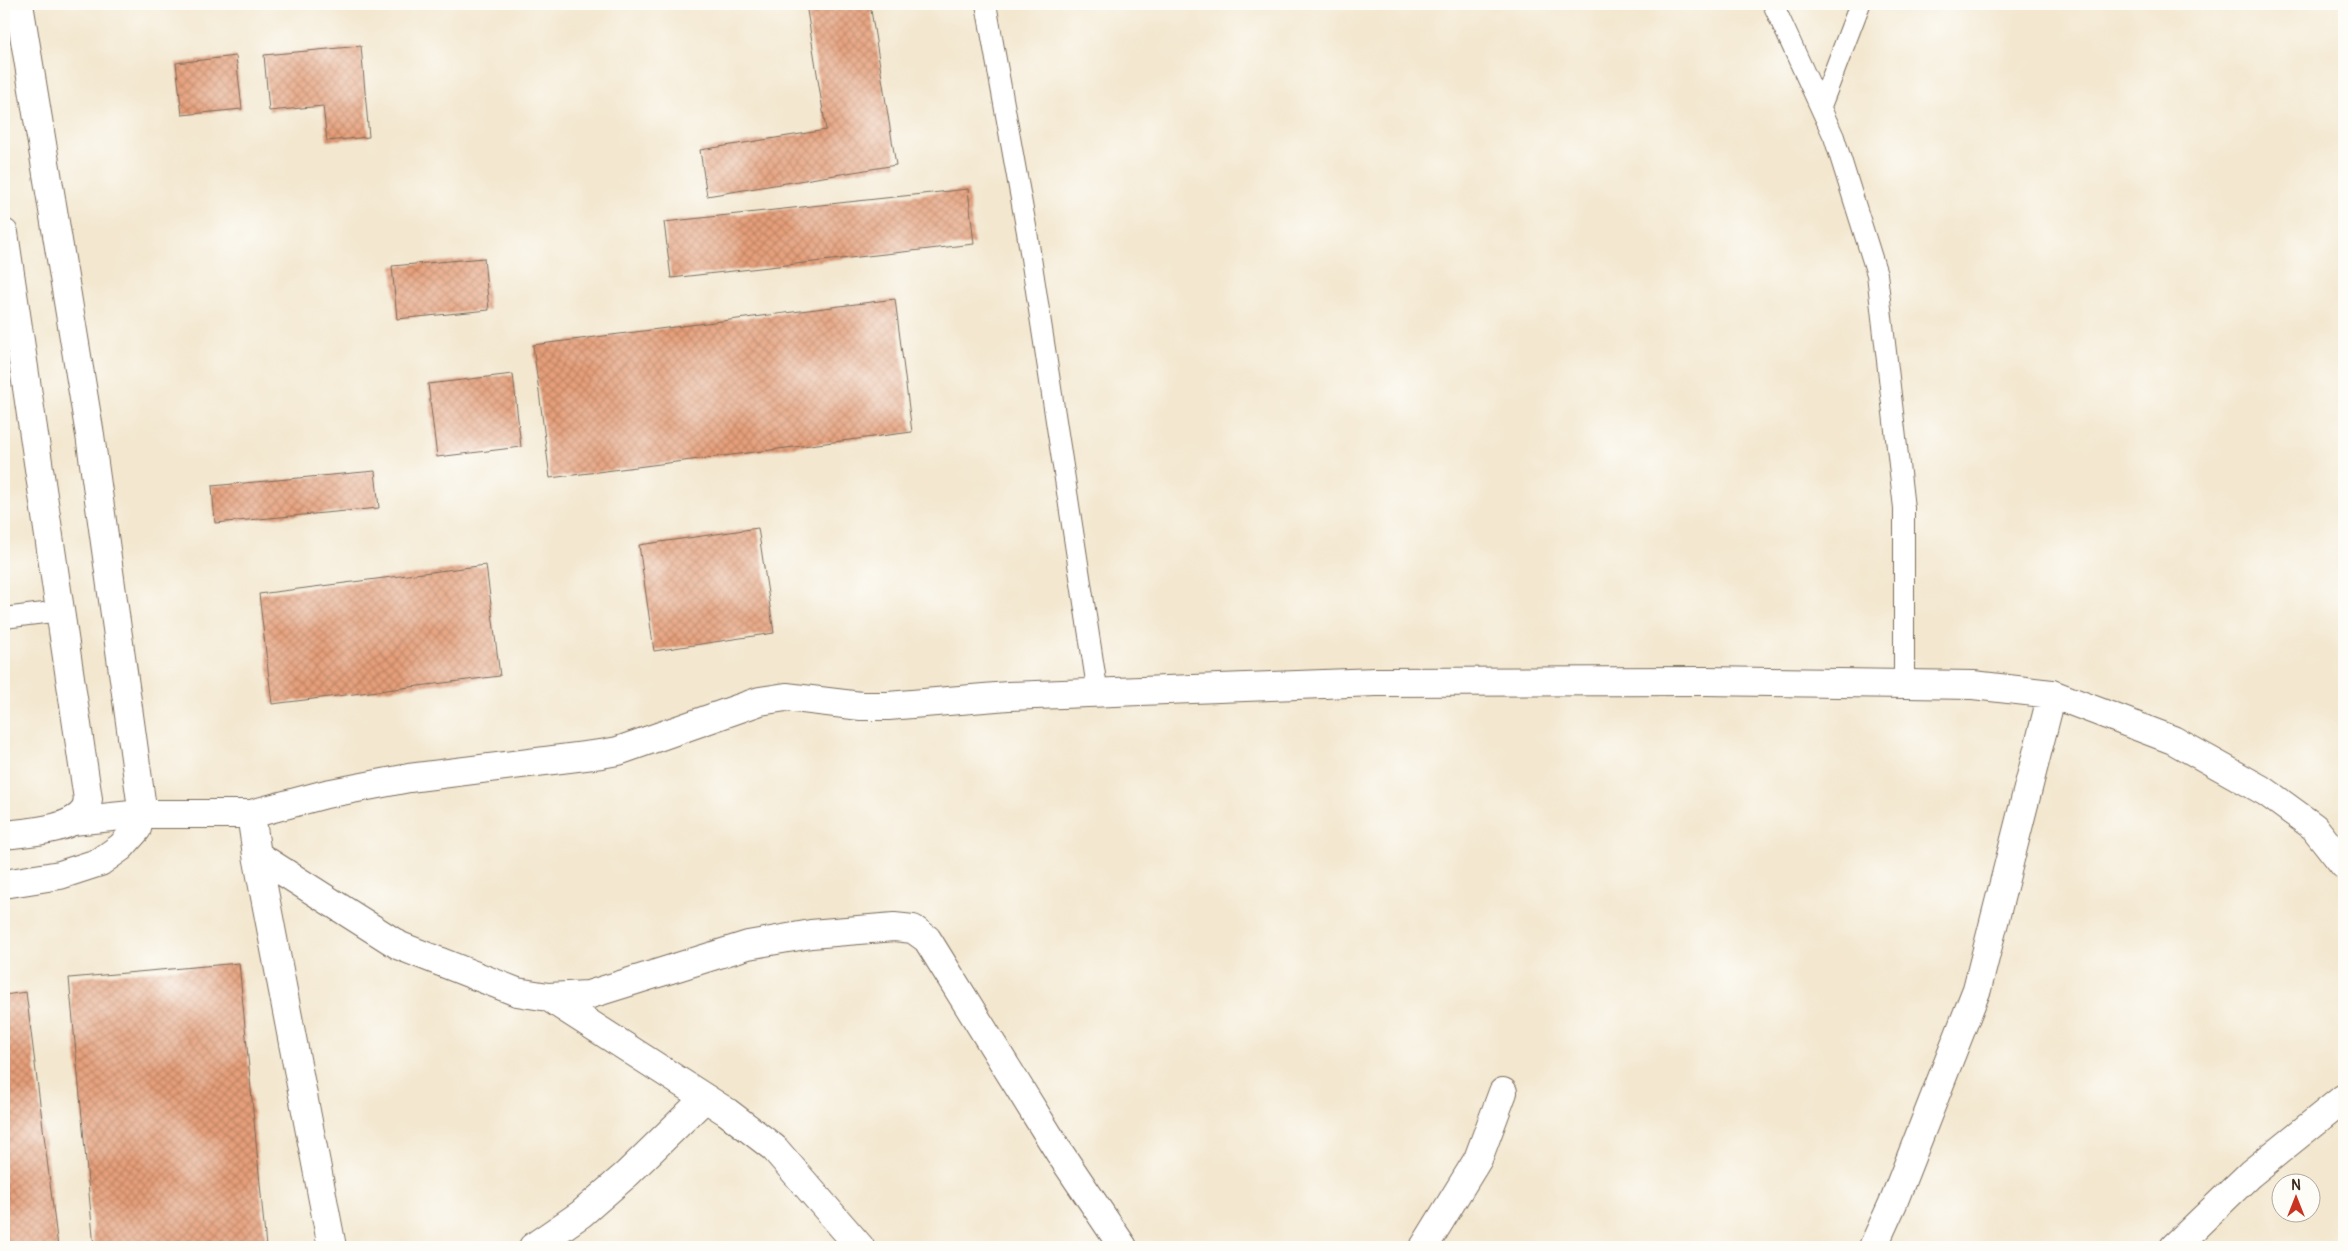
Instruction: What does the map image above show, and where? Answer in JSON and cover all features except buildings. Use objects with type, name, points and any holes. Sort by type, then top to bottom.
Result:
[{"type":"street","points":[[4,884],[60,875],[100,862],[121,847],[138,829],[141,801],[90,435],[19,4]]},
{"type":"street","points":[[4,233],[88,799],[85,811],[72,821],[57,827],[4,835]]},
{"type":"street","points":[[72,821],[140,814],[251,814],[326,794],[409,778],[618,751],[760,701],[786,697],[861,706],[888,706],[1008,696],[1376,682],[1705,681],[1973,685],[2052,694],[2173,740],[2266,792],[2314,827],[2344,865]]},
{"type":"street","points":[[1873,1247],[1894,1202],[1977,990],[2052,694]]},
{"type":"street","points":[[251,814],[257,856],[332,1247]]},
{"type":"street","points":[[257,856],[400,946],[517,992],[548,997],[588,995],[748,945],[811,934],[894,927],[913,929],[926,939],[1059,1152],[1123,1247]]},
{"type":"street","points":[[548,997],[727,1112],[774,1148],[860,1247]]},
{"type":"street","points":[[1424,1247],[1478,1159],[1503,1092]]},
{"type":"street","points":[[533,1247],[581,1214],[627,1174],[705,1098]]},
{"type":"street","points":[[2174,1247],[2250,1174],[2344,1098]]},
{"type":"lane","points":[[986,4],[1027,232],[1098,694]]},
{"type":"lane","points":[[1774,4],[1834,137],[1877,274],[1904,508],[1904,684]]},
{"type":"lane","points":[[1821,106],[1860,4]]},
{"type":"lane","points":[[4,618],[60,612]]}]
